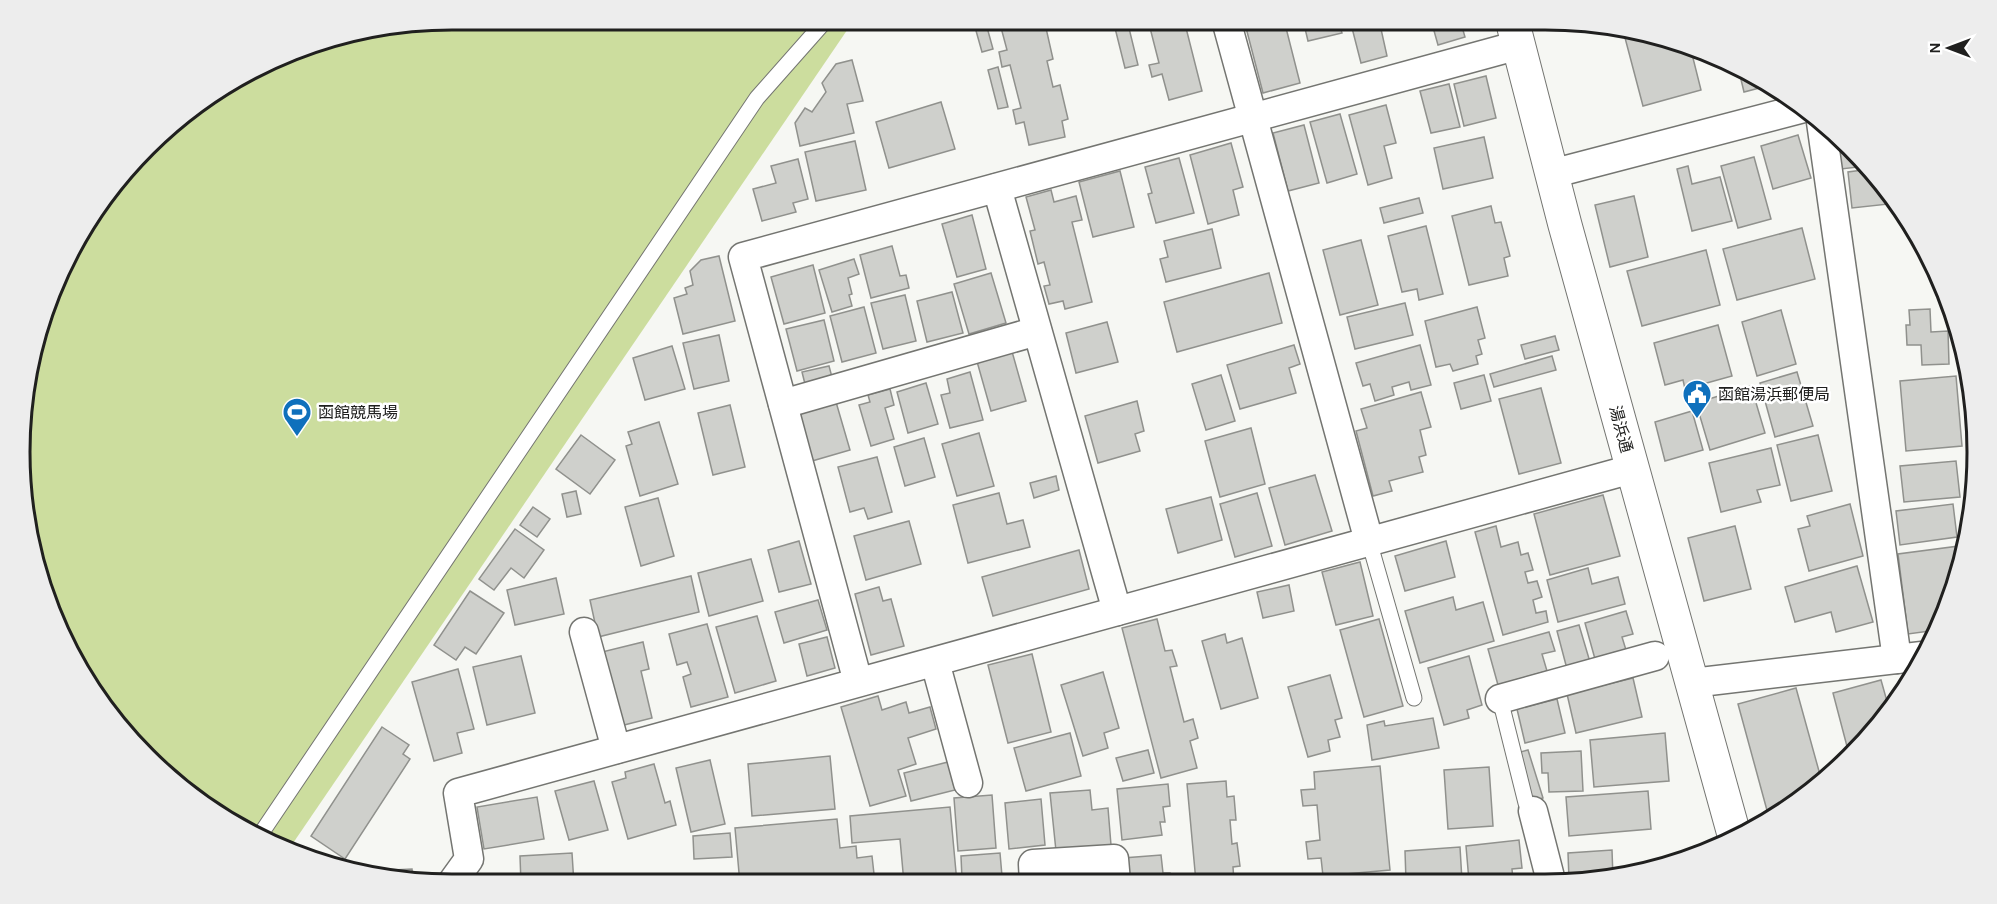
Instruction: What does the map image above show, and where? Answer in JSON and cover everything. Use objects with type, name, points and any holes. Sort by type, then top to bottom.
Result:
[{"type":"street","points":[[1229,30],[1369,541]]},
{"type":"street","points":[[858,682],[743,257],[1253,118],[1515,32]]},
{"type":"street","name":"湯浜通","points":[[1515,32],[1551,174],[1733,830]]},
{"type":"street","points":[[1551,174],[1793,111]]},
{"type":"street","points":[[1692,683],[1910,657],[1823,135]]},
{"type":"street","points":[[997,188],[1117,612]]},
{"type":"street","points":[[783,404],[1037,331]]},
{"type":"street","points":[[459,874],[469,859],[458,793],[1632,469]]},
{"type":"street","points":[[584,632],[616,749]]},
{"type":"street","points":[[1500,699],[1655,656]]},
{"type":"street","points":[[935,662],[968,783]]},
{"type":"street","points":[[1533,811],[1549,874]]},
{"type":"street","points":[[1034,874],[1033,864],[1114,859],[1115,874]]},
{"type":"lane","points":[[264,829],[757,98],[817,30]]},
{"type":"lane","points":[[1369,541],[1414,698]]},
{"type":"lane","points":[[1500,699],[1526,803],[1533,811]]},
{"type":"green space","name":"函館競馬場","points":[[452,30],[847,30],[293,843],[265,830],[218,803],[174,769],[117,709],[74,639],[52,588],[44,561],[31,480],[31,424],[34,397],[44,343],[52,316],[87,241],[117,195],[135,174],[195,117],[241,87],[316,52],[370,38]]},
{"type":"building","points":[[976,30],[988,30],[993,49],[982,52]]},
{"type":"building","points":[[1002,30],[1046,30],[1053,59],[1047,61],[1053,87],[1060,85],[1068,119],[1062,121],[1065,137],[1029,145],[1024,122],[1016,124],[1013,110],[1021,108],[1010,65],[1002,67],[999,52],[1007,50]]},
{"type":"building","points":[[1116,30],[1129,30],[1138,65],[1125,68]]},
{"type":"building","points":[[1151,30],[1187,30],[1202,91],[1169,100],[1162,74],[1152,77],[1149,65],[1159,63]]},
{"type":"building","points":[[1247,30],[1287,30],[1300,83],[1263,93]]},
{"type":"building","points":[[1305,30],[1341,30],[1342,33],[1308,41]]},
{"type":"building","points":[[1353,30],[1381,30],[1387,56],[1361,63]]},
{"type":"building","points":[[1434,30],[1463,30],[1465,37],[1438,45]]},
{"type":"building","points":[[1625,38],[1693,57],[1701,90],[1643,106]]},
{"type":"building","points":[[852,60],[863,101],[847,104],[854,133],[800,146],[795,123],[805,108],[812,112],[826,92],[822,83],[836,64]]},
{"type":"building","points":[[998,67],[1008,107],[998,109],[988,70]]},
{"type":"building","points":[[1486,76],[1496,118],[1464,126],[1454,84]]},
{"type":"building","points":[[1741,79],[1758,88],[1744,92]]},
{"type":"building","points":[[1449,84],[1460,127],[1431,133],[1420,91]]},
{"type":"building","points":[[941,102],[955,149],[889,168],[876,122]]},
{"type":"building","points":[[1386,105],[1396,143],[1384,146],[1392,178],[1368,185],[1349,115]]},
{"type":"building","points":[[1340,114],[1357,174],[1327,183],[1310,122]]},
{"type":"building","points":[[1304,125],[1319,183],[1288,191],[1273,133]]},
{"type":"building","points":[[1798,135],[1811,178],[1773,189],[1761,146]]},
{"type":"building","points":[[1484,137],[1493,178],[1443,189],[1434,148]]},
{"type":"building","points":[[855,141],[866,190],[816,201],[805,152]]},
{"type":"building","points":[[1231,143],[1243,187],[1233,190],[1239,215],[1208,224],[1190,155]]},
{"type":"building","points":[[1839,150],[1856,167],[1841,169]]},
{"type":"building","points":[[1754,157],[1771,219],[1738,228],[1721,166]]},
{"type":"building","points":[[1179,158],[1194,213],[1156,223],[1148,194],[1152,193],[1145,167]]},
{"type":"building","points":[[798,159],[808,199],[793,203],[796,212],[762,221],[753,189],[776,183],[771,166]]},
{"type":"building","points":[[1688,166],[1692,184],[1720,177],[1732,221],[1692,231],[1677,169]]},
{"type":"building","points":[[1120,171],[1134,227],[1093,237],[1079,182]]},
{"type":"building","points":[[1859,171],[1886,204],[1852,208],[1848,172]]},
{"type":"building","points":[[1051,190],[1054,202],[1076,196],[1082,220],[1072,222],[1092,302],[1065,309],[1063,301],[1049,304],[1044,286],[1050,285],[1044,262],[1038,264],[1030,231],[1035,230],[1026,197]]},
{"type":"building","points":[[1634,196],[1648,257],[1610,267],[1595,205]]},
{"type":"building","points":[[1419,198],[1423,213],[1384,223],[1380,208]]},
{"type":"building","points":[[1491,206],[1495,223],[1501,222],[1510,256],[1504,258],[1508,276],[1469,285],[1452,216]]},
{"type":"building","points":[[972,215],[986,269],[957,277],[942,224]]},
{"type":"building","points":[[1426,226],[1443,294],[1419,300],[1417,289],[1402,292],[1388,236]]},
{"type":"building","points":[[1802,228],[1815,279],[1737,300],[1723,249]]},
{"type":"building","points":[[1212,229],[1221,268],[1166,282],[1160,259],[1168,257],[1164,241]]},
{"type":"building","points":[[1361,240],[1378,305],[1340,315],[1323,250]]},
{"type":"building","points":[[892,246],[900,276],[906,275],[909,288],[871,298],[860,255]]},
{"type":"building","points":[[1706,250],[1720,305],[1642,326],[1627,271]]},
{"type":"building","points":[[719,256],[735,321],[683,334],[674,298],[687,294],[685,288],[693,285],[690,271],[701,260]]},
{"type":"building","points":[[854,259],[859,274],[848,278],[852,306],[832,312],[819,270]]},
{"type":"building","points":[[813,265],[825,313],[784,324],[771,277]]},
{"type":"building","points":[[991,273],[1006,323],[969,334],[954,284]]},
{"type":"building","points":[[1269,273],[1282,323],[1177,352],[1164,302]]},
{"type":"building","points":[[952,292],[963,333],[927,342],[917,301]]},
{"type":"building","points":[[905,295],[916,341],[883,349],[871,303]]},
{"type":"building","points":[[1405,303],[1413,335],[1355,349],[1347,317]]},
{"type":"building","points":[[864,307],[876,353],[842,362],[830,316]]},
{"type":"building","points":[[1477,307],[1485,338],[1478,340],[1482,354],[1476,356],[1478,364],[1453,371],[1450,364],[1436,367],[1425,321]]},
{"type":"building","points":[[1930,309],[1931,332],[1948,331],[1949,364],[1922,365],[1921,345],[1907,345],[1906,325],[1910,325],[1909,310]]},
{"type":"building","points":[[1781,310],[1796,364],[1757,376],[1742,322]]},
{"type":"building","points":[[824,320],[834,361],[797,371],[786,329]]},
{"type":"building","points":[[1107,322],[1118,362],[1076,373],[1066,333]]},
{"type":"building","points":[[1718,325],[1732,376],[1685,389],[1683,380],[1665,385],[1654,343]]},
{"type":"building","points":[[719,335],[729,381],[694,389],[683,343]]},
{"type":"building","points":[[1555,336],[1559,350],[1525,359],[1521,345]]},
{"type":"building","points":[[1294,345],[1300,364],[1289,368],[1296,393],[1240,409],[1227,365]]},
{"type":"building","points":[[1420,345],[1431,385],[1411,390],[1409,382],[1392,387],[1394,395],[1375,401],[1370,384],[1363,386],[1356,363]]},
{"type":"building","points":[[672,346],[685,389],[645,400],[633,358]]},
{"type":"building","points":[[1011,348],[1026,401],[991,411],[976,358]]},
{"type":"building","points":[[1552,356],[1556,370],[1494,387],[1490,374]]},
{"type":"building","points":[[829,366],[833,381],[806,388],[802,372]]},
{"type":"building","points":[[970,372],[983,420],[950,428],[941,395],[950,393],[947,379]]},
{"type":"building","points":[[1797,372],[1813,426],[1775,437],[1760,383]]},
{"type":"building","points":[[1221,375],[1235,421],[1206,430],[1192,384]]},
{"type":"building","points":[[1484,375],[1491,401],[1461,409],[1454,383]]},
{"type":"building","points":[[1956,376],[1962,446],[1906,451],[1900,381]]},
{"type":"building","points":[[926,383],[938,424],[908,433],[897,392]]},
{"type":"building","points":[[1751,386],[1765,433],[1710,450],[1696,403]]},
{"type":"building","points":[[1541,388],[1561,463],[1519,474],[1499,399]]},
{"type":"building","points":[[890,389],[894,405],[885,408],[894,439],[871,446],[859,405],[870,402],[868,395]]},
{"type":"building","points":[[1421,392],[1431,427],[1420,430],[1426,455],[1419,457],[1423,472],[1389,481],[1392,491],[1373,496],[1356,431],[1367,428],[1361,409]]},
{"type":"building","points":[[1137,401],[1144,431],[1135,434],[1140,451],[1098,463],[1085,416]]},
{"type":"building","points":[[836,402],[850,450],[812,461],[798,413]]},
{"type":"building","points":[[730,405],[745,467],[713,475],[698,413]]},
{"type":"building","points":[[1692,411],[1703,450],[1665,461],[1655,422]]},
{"type":"building","points":[[659,422],[678,484],[640,496],[626,446],[632,444],[628,432]]},
{"type":"building","points":[[1251,428],[1265,484],[1220,497],[1205,441]]},
{"type":"building","points":[[979,433],[994,486],[957,496],[942,444]]},
{"type":"building","points":[[581,435],[615,460],[590,494],[556,469]]},
{"type":"building","points":[[1818,435],[1832,491],[1791,501],[1777,445]]},
{"type":"building","points":[[924,438],[935,477],[905,486],[894,447]]},
{"type":"building","points":[[1771,448],[1780,485],[1757,490],[1761,502],[1721,512],[1709,463]]},
{"type":"building","points":[[877,457],[892,512],[868,519],[864,508],[850,512],[838,467]]},
{"type":"building","points":[[1956,461],[1960,497],[1904,502],[1900,466]]},
{"type":"building","points":[[1315,475],[1332,531],[1285,545],[1269,488]]},
{"type":"building","points":[[1056,476],[1059,490],[1034,498],[1030,483]]},
{"type":"building","points":[[576,491],[581,514],[567,517],[562,494]]},
{"type":"building","points":[[999,493],[1007,524],[1023,520],[1030,547],[968,563],[953,505]]},
{"type":"building","points":[[1257,493],[1272,546],[1235,557],[1220,504]]},
{"type":"building","points":[[1603,495],[1620,556],[1550,575],[1534,514]]},
{"type":"building","points":[[1211,497],[1222,540],[1178,553],[1166,509]]},
{"type":"building","points":[[658,498],[674,556],[641,566],[625,507]]},
{"type":"building","points":[[1850,504],[1863,556],[1809,571],[1798,529],[1810,526],[1807,516]]},
{"type":"building","points":[[1953,504],[1957,537],[1900,545],[1896,511]]},
{"type":"building","points":[[533,507],[550,519],[537,537],[520,525]]},
{"type":"building","points":[[909,521],[921,564],[866,580],[854,536]]},
{"type":"building","points":[[1496,526],[1501,547],[1518,542],[1521,555],[1528,553],[1533,570],[1525,572],[1528,583],[1537,581],[1542,597],[1533,600],[1536,613],[1546,611],[1548,622],[1503,635],[1475,532]]},
{"type":"building","points":[[1735,526],[1751,589],[1704,601],[1688,538]]},
{"type":"building","points":[[515,529],[544,550],[524,578],[511,568],[494,590],[479,579]]},
{"type":"building","points":[[799,541],[811,584],[779,592],[768,550]]},
{"type":"building","points":[[1446,541],[1455,577],[1405,591],[1395,556]]},
{"type":"building","points":[[1956,546],[1945,588],[1926,631],[1908,634],[1898,554]]},
{"type":"building","points":[[1079,550],[1089,589],[993,616],[982,577]]},
{"type":"building","points":[[751,559],[763,601],[709,616],[698,573]]},
{"type":"building","points":[[1360,562],[1373,616],[1336,625],[1322,572]]},
{"type":"building","points":[[1857,566],[1873,622],[1836,632],[1831,612],[1795,622],[1785,587]]},
{"type":"building","points":[[1588,568],[1592,584],[1618,577],[1625,604],[1558,622],[1547,580]]},
{"type":"building","points":[[691,576],[699,612],[598,637],[590,600]]},
{"type":"building","points":[[556,578],[564,614],[515,625],[507,590]]},
{"type":"building","points":[[1289,585],[1294,611],[1263,618],[1257,592]]},
{"type":"building","points":[[879,587],[883,601],[891,599],[904,646],[871,655],[855,594]]},
{"type":"building","points":[[470,591],[504,613],[476,654],[465,647],[456,660],[434,645]]},
{"type":"building","points":[[1453,597],[1456,610],[1483,602],[1494,641],[1420,663],[1405,611]]},
{"type":"building","points":[[818,600],[827,630],[784,643],[775,612]]},
{"type":"building","points":[[1626,611],[1633,634],[1622,637],[1626,650],[1595,659],[1585,623]]},
{"type":"building","points":[[757,616],[776,681],[735,693],[716,627]]},
{"type":"building","points":[[1157,619],[1165,651],[1172,650],[1177,666],[1170,667],[1184,722],[1193,719],[1198,738],[1190,741],[1197,768],[1161,778],[1122,628]]},
{"type":"building","points":[[1379,619],[1403,706],[1364,717],[1340,630]]},
{"type":"building","points":[[707,624],[728,697],[691,707],[683,677],[691,674],[687,662],[677,665],[669,634]]},
{"type":"building","points":[[1579,625],[1590,662],[1567,669],[1557,631]]},
{"type":"building","points":[[1549,632],[1555,651],[1542,654],[1547,671],[1498,685],[1488,649]]},
{"type":"building","points":[[1225,634],[1227,643],[1242,638],[1258,698],[1221,709],[1202,641]]},
{"type":"building","points":[[827,637],[835,668],[807,676],[799,644]]},
{"type":"building","points":[[643,642],[649,669],[641,671],[652,718],[620,726],[602,652]]},
{"type":"building","points":[[1032,654],[1051,732],[1008,743],[988,665]]},
{"type":"building","points":[[521,656],[535,713],[487,725],[473,667]]},
{"type":"building","points":[[1469,656],[1482,705],[1467,710],[1469,718],[1444,725],[1428,668]]},
{"type":"building","points":[[458,669],[474,729],[457,733],[462,753],[434,761],[412,682]]},
{"type":"building","points":[[1103,672],[1119,728],[1104,733],[1108,748],[1083,756],[1061,685]]},
{"type":"building","points":[[1330,675],[1342,718],[1335,720],[1340,737],[1328,740],[1330,751],[1308,757],[1288,687]]},
{"type":"building","points":[[1633,678],[1642,717],[1576,733],[1567,694]]},
{"type":"building","points":[[1881,680],[1887,700],[1847,746],[1833,693]]},
{"type":"building","points":[[1796,688],[1819,772],[1767,810],[1738,704]]},
{"type":"building","points":[[878,696],[882,710],[906,702],[909,713],[930,707],[936,729],[908,738],[916,764],[898,770],[906,796],[870,806],[841,707]]},
{"type":"building","points":[[1557,699],[1565,733],[1525,743],[1517,709]]},
{"type":"building","points":[[1433,718],[1439,748],[1372,760],[1367,725],[1384,721],[1385,726]]},
{"type":"building","points":[[382,727],[409,745],[403,754],[410,759],[345,859],[311,836]]},
{"type":"building","points":[[1070,733],[1081,776],[1026,791],[1014,748]]},
{"type":"building","points":[[1665,733],[1669,781],[1594,787],[1590,740]]},
{"type":"building","points":[[1148,750],[1154,773],[1123,781],[1116,758]]},
{"type":"building","points":[[1528,750],[1543,798],[1532,801],[1517,753]]},
{"type":"building","points":[[1581,751],[1583,791],[1549,792],[1548,773],[1542,773],[1541,753]]},
{"type":"building","points":[[830,756],[835,809],[752,816],[748,764]]},
{"type":"building","points":[[710,760],[725,824],[691,832],[676,768]]},
{"type":"building","points":[[948,762],[955,790],[911,801],[904,773]]},
{"type":"building","points":[[654,764],[665,803],[670,801],[676,825],[628,839],[612,782],[626,778],[625,772]]},
{"type":"building","points":[[1380,766],[1390,870],[1323,874],[1321,858],[1308,859],[1306,842],[1320,840],[1317,805],[1303,806],[1301,790],[1315,789],[1314,772]]},
{"type":"building","points":[[1489,767],[1493,826],[1448,829],[1444,770]]},
{"type":"building","points":[[594,781],[608,830],[569,840],[555,791]]},
{"type":"building","points":[[1226,781],[1227,797],[1234,796],[1236,820],[1230,820],[1232,844],[1237,843],[1240,866],[1233,867],[1233,874],[1195,874],[1187,784]]},
{"type":"building","points":[[1168,784],[1170,806],[1163,807],[1165,822],[1160,822],[1162,835],[1122,840],[1117,789]]},
{"type":"building","points":[[1090,790],[1092,810],[1108,808],[1111,845],[1056,851],[1050,793]]},
{"type":"building","points":[[1648,791],[1651,829],[1569,836],[1566,797]]},
{"type":"building","points":[[992,795],[996,848],[958,851],[954,798]]},
{"type":"building","points":[[537,797],[544,839],[484,849],[477,807]]},
{"type":"building","points":[[1041,799],[1045,845],[1009,849],[1005,803]]},
{"type":"building","points":[[950,807],[956,874],[903,874],[900,839],[852,843],[850,816]]},
{"type":"building","points":[[837,819],[840,848],[856,846],[857,858],[872,856],[874,874],[739,874],[735,828]]},
{"type":"building","points":[[730,833],[732,857],[694,859],[693,836]]},
{"type":"building","points":[[1519,840],[1522,868],[1512,869],[1512,874],[1468,874],[1466,846]]},
{"type":"building","points":[[1460,847],[1462,874],[1406,874],[1405,851]]},
{"type":"building","points":[[1612,850],[1613,868],[1569,873],[1568,853]]},
{"type":"building","points":[[572,853],[573,874],[521,874],[520,856]]},
{"type":"building","points":[[1000,853],[1002,874],[962,874],[961,856]]},
{"type":"building","points":[[1161,855],[1163,873],[1170,874],[1125,874],[1123,858]]},
{"type":"place","name":"函館湯浜郵便局","points":[[1697,420]]},
{"type":"place","name":"函館競馬場","points":[[297,438]]}]
